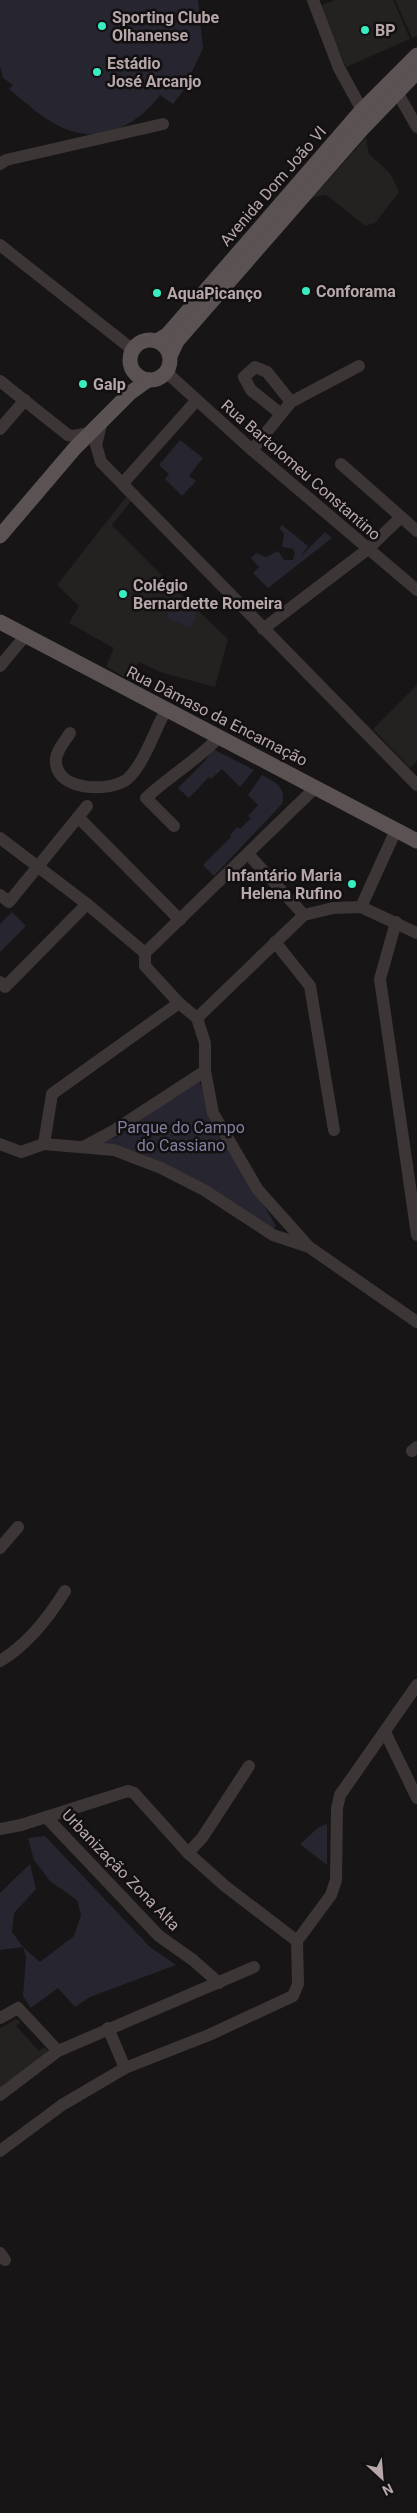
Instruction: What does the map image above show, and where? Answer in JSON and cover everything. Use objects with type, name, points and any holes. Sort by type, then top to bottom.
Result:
[{"type":"main road","name":"Avenida Dom João VI","points":[[157,341],[168,334],[362,110],[417,55]]},
{"type":"main road","name":"Avenida Dom João VI","points":[[170,356],[177,341],[397,92],[417,72]]},
{"type":"main road","points":[[0,536],[75,448],[102,424],[130,393],[148,380],[161,377],[166,372],[170,356],[164,346],[157,341],[143,342],[133,350],[130,363],[137,375],[148,380]]},
{"type":"main road","points":[[75,448],[82,434],[117,394],[133,370]]},
{"type":"main road","name":"Rua Dâmaso da Encarnação","points":[[0,622],[417,841]]},
{"type":"street","points":[[314,0],[339,68],[362,110]]},
{"type":"street","points":[[397,92],[417,127]]},
{"type":"street","points":[[0,164],[6,160],[163,124]]},
{"type":"street","points":[[0,245],[133,350]]},
{"type":"street","points":[[252,450],[291,402],[359,366]]},
{"type":"street","points":[[281,414],[251,390],[244,378],[255,367],[267,372],[291,402]]},
{"type":"street","name":"Rua Bartolomeu Constantino","points":[[166,372],[252,450],[417,590]]},
{"type":"street","points":[[0,381],[68,435],[82,434]]},
{"type":"street","points":[[0,430],[25,400]]},
{"type":"street","points":[[123,483],[196,401]]},
{"type":"street","points":[[102,424],[96,445],[101,462],[417,785]]},
{"type":"street","points":[[341,464],[417,531]]},
{"type":"street","points":[[263,629],[368,549],[402,517]]},
{"type":"street","points":[[0,666],[25,636]]},
{"type":"street","points":[[70,733],[58,752],[56,762],[58,770],[79,786],[106,787],[125,780],[132,774],[166,710]]},
{"type":"street","points":[[174,826],[146,798],[166,779],[219,737]]},
{"type":"street","points":[[178,781],[199,754]]},
{"type":"street","points":[[316,787],[146,953],[145,966],[197,1018],[205,1043],[204,1071],[213,1113],[258,1190],[308,1247],[417,1322]]},
{"type":"street","points":[[0,895],[9,902],[39,867],[86,806]]},
{"type":"street","points":[[78,817],[180,920]]},
{"type":"street","points":[[361,907],[396,830]]},
{"type":"street","points":[[0,838],[87,904],[146,953]]},
{"type":"street","points":[[248,854],[304,915]]},
{"type":"street","points":[[0,982],[5,987],[87,904]]},
{"type":"street","points":[[197,1018],[304,915],[333,908],[361,907],[417,933]]},
{"type":"street","points":[[396,922],[380,979],[417,1235]]},
{"type":"street","points":[[276,942],[310,986],[334,1130]]},
{"type":"street","points":[[44,1144],[52,1094],[179,1002]]},
{"type":"street","points":[[83,1147],[113,1131],[204,1071]]},
{"type":"street","points":[[0,1144],[21,1152],[44,1144],[114,1150],[161,1168],[204,1190],[273,1235],[308,1247]]},
{"type":"street","points":[[0,1548],[18,1527]]},
{"type":"street","points":[[3,1655],[53,1610],[65,1591]]},
{"type":"street","points":[[0,2151],[62,2105],[125,2068],[210,2035],[293,1996],[298,1984],[297,1941],[331,1895],[336,1880],[337,1808],[340,1795],[417,1684]]},
{"type":"street","points":[[385,1732],[417,1798]]},
{"type":"street","points":[[188,1853],[202,1838],[249,1766]]},
{"type":"street","points":[[0,1829],[46,1817],[128,1791],[140,1797],[164,1828],[188,1853],[225,1886],[297,1941]]},
{"type":"street","name":"Urbanização Zona Alta","points":[[46,1817],[158,1936],[199,1965],[219,1984]]},
{"type":"street","points":[[0,2095],[58,2051],[108,2028],[219,1984],[254,1967]]},
{"type":"street","points":[[0,2018],[18,2008],[58,2051]]},
{"type":"street","points":[[108,2028],[125,2068]]},
{"type":"shaded area","points":[[335,0],[393,0],[410,39],[346,67],[320,6]]},
{"type":"shaded area","points":[[395,0],[417,0],[417,36],[412,38]]},
{"type":"shaded area","points":[[366,138],[369,154],[390,173],[399,192],[375,223],[365,226],[328,196],[312,198]]},
{"type":"shaded area","name":"Colégio Bernardette Romeira","points":[[126,497],[131,501],[112,525],[228,639],[215,687],[160,672],[139,662],[129,680],[106,666],[114,648],[69,623],[79,606],[57,585]]},
{"type":"shaded area","points":[[417,685],[417,761],[410,768],[373,729]]},
{"type":"shaded area","points":[[16,2019],[21,2022],[16,2026],[39,2051],[45,2047],[49,2052],[0,2091],[0,2028]]},
{"type":"green space","name":"Estádio José Arcanjo","points":[[0,0],[198,0],[203,48],[183,91],[173,104],[160,95],[141,115],[117,129],[104,133],[77,133],[49,120],[9,89],[13,85],[3,78],[0,67]]},
{"type":"green space","points":[[180,440],[203,458],[189,476],[196,481],[182,496],[165,479],[169,474],[159,465]]},
{"type":"green space","points":[[282,525],[308,546],[301,556],[325,532],[332,538],[268,588],[253,573],[259,567],[251,558],[256,553],[266,557],[278,551],[284,560],[293,560],[295,553],[293,549],[282,547],[284,534],[279,528]]},
{"type":"green space","points":[[173,602],[197,612],[191,628],[166,618]]},
{"type":"green space","points":[[213,749],[254,770],[240,787],[222,769],[211,779],[209,777],[189,798],[178,788],[205,761]]},
{"type":"green space","points":[[262,775],[279,786],[283,793],[282,804],[214,876],[203,865],[231,837],[230,835],[237,827],[240,829],[251,818],[248,816],[258,805],[248,795]]},
{"type":"green space","points":[[12,912],[26,926],[0,952],[0,924]]},
{"type":"green space","name":"Parque do Campo do Cassiano","points":[[199,1079],[210,1114],[276,1226],[272,1229],[100,1143],[117,1137]]},
{"type":"green space","points":[[327,1824],[327,1865],[300,1844],[319,1827]]},
{"type":"green space","points":[[45,1836],[150,1947],[176,1965],[90,1997],[75,2007],[58,1988],[31,2008],[23,1996],[26,1957],[23,1947],[40,1962],[74,1936],[81,1915],[77,1900],[50,1881],[34,1860],[28,1838]]},
{"type":"green space","points":[[30,1864],[36,1889],[14,1913],[12,1932],[23,1947],[0,1950],[0,1893]]},
{"type":"place","name":"Sporting Clube Olhanense","points":[[102,26]]},
{"type":"place","name":"BP","points":[[365,30]]},
{"type":"place","name":"Estádio José Arcanjo","points":[[97,72]]},
{"type":"place","name":"Conforama","points":[[306,291]]},
{"type":"place","name":"AquaPicanço","points":[[157,293]]},
{"type":"place","name":"Galp","points":[[83,384]]},
{"type":"place","name":"Colégio Bernardette Romeira","points":[[123,594]]},
{"type":"place","name":"Infantário Maria Helena Rufino","points":[[352,884]]}]
